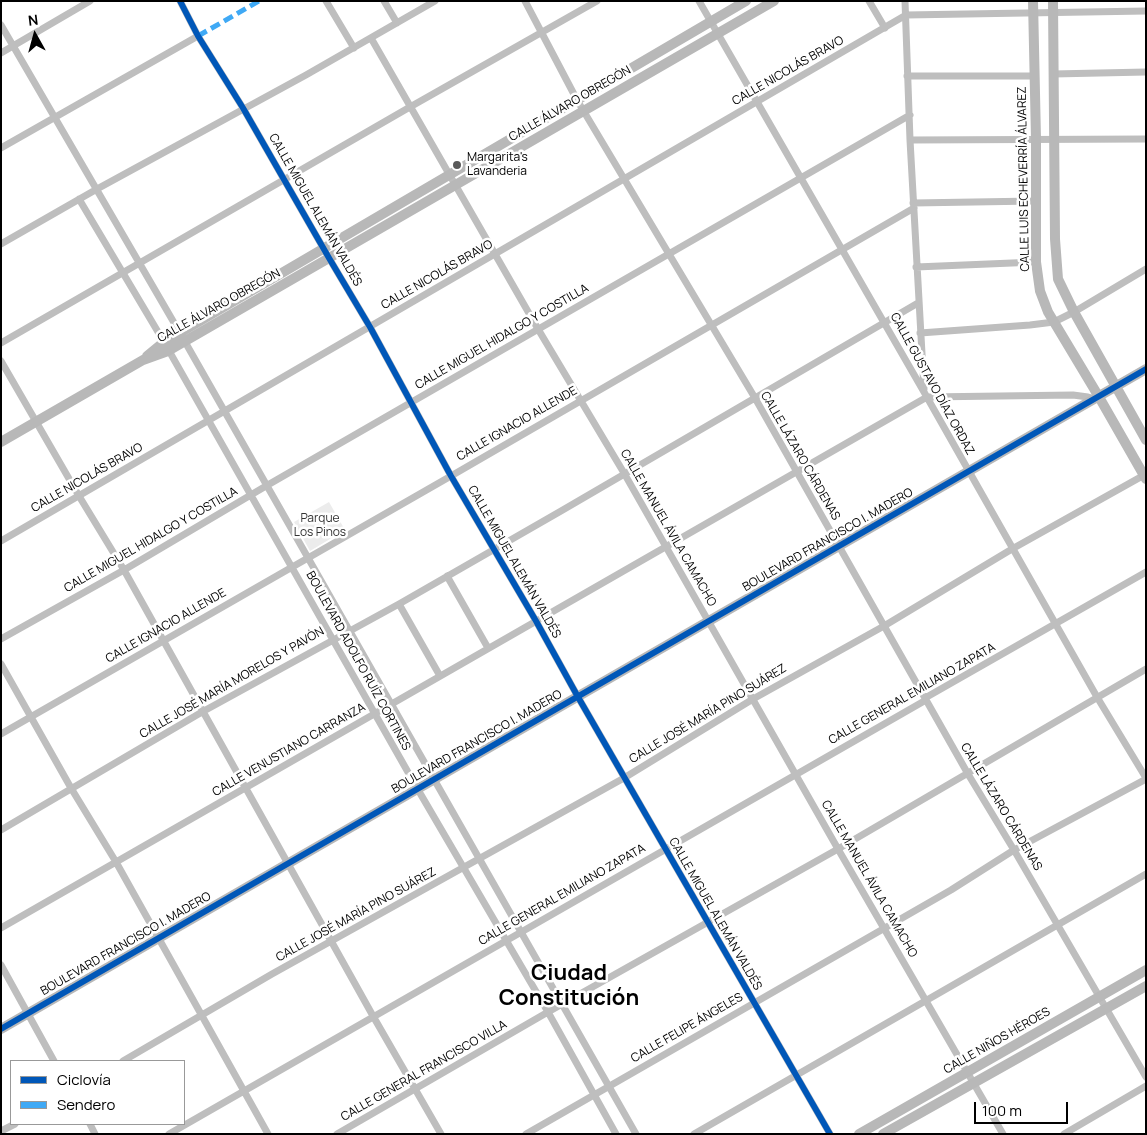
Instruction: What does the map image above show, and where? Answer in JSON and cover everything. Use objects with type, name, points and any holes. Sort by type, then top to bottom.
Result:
[{"type":"street","points":[[1,53],[90,1]]},
{"type":"street","name":"CALLE MIGUEL ALEMÁN VALDÉS","points":[[180,1],[198,36],[243,108],[370,327],[451,476],[830,1134]]},
{"type":"street","points":[[326,1],[354,48]]},
{"type":"street","points":[[384,1],[397,23]]},
{"type":"street","points":[[1,244],[435,1]]},
{"type":"street","name":"CALLE LÁZARO CÁRDENAS","points":[[525,1],[584,111],[755,398],[968,774],[1058,924],[1146,1077]]},
{"type":"street","points":[[1,343],[410,106],[597,1]]},
{"type":"street","name":"CALLE GUSTAVO DÍAZ ORDAZ","points":[[699,1],[925,394],[1012,550],[1146,778]]},
{"type":"street","name":"CALLE ÁLVARO OBREGÓN","points":[[182,337],[324,248],[746,1]]},
{"type":"street","name":"CALLE ÁLVARO OBREGÓN","points":[[1,442],[182,337],[329,258],[774,1]]},
{"type":"street","points":[[869,1],[885,28]]},
{"type":"street","points":[[905,1],[916,267],[925,394],[1073,395],[1097,398]]},
{"type":"street","name":"CALLE LUIS ECHEVERRÍA ÁLVAREZ","points":[[1033,1],[1036,262],[1040,290],[1054,322],[1097,398],[1145,476]]},
{"type":"street","points":[[1053,1],[1055,239],[1057,270],[1061,288],[1146,440]]},
{"type":"street","points":[[906,15],[1146,11]]},
{"type":"street","name":"CALLE NICOLÁS BRAVO","points":[[1,541],[906,15]]},
{"type":"street","name":"BOULEVARD ADOLFO RUÍZ CORTINES","points":[[1,25],[182,337],[636,1134]]},
{"type":"street","points":[[1,148],[198,36]]},
{"type":"street","name":"CALLE MANUEL ÁVILA CAMACHO","points":[[371,38],[494,255],[624,473],[838,849],[1004,1134]]},
{"type":"street","points":[[1053,74],[1146,72]]},
{"type":"street","points":[[907,76],[1035,76]]},
{"type":"street","name":"CALLE MIGUEL HIDALGO Y COSTILLA","points":[[1,639],[124,570],[410,402],[910,115]]},
{"type":"street","points":[[910,140],[1146,139]]},
{"type":"street","name":"BOULEVARD ADOLFO RUÍZ CORTINES","points":[[79,199],[166,346],[332,640],[505,941],[548,1012],[616,1134]]},
{"type":"street","points":[[913,205],[1035,201]]},
{"type":"street","name":"CALLE IGNACIO ALLENDE","points":[[1,734],[308,559],[842,249],[913,205]]},
{"type":"street","points":[[916,267],[1036,262]]},
{"type":"street","points":[[920,333],[1054,322],[1146,269]]},
{"type":"street","name":"CALLE JOSÉ MARÍA MORELOS Y PAVÓN","points":[[1,830],[202,712],[494,550],[624,473],[885,324],[918,303]]},
{"type":"street","points":[[1,361],[124,570],[162,641],[441,1134]]},
{"type":"street","name":"BOULEVARD FRANCISCO I. MADERO","points":[[1,1029],[1146,369]]},
{"type":"street","name":"CALLE VENUSTIANO CARRANZA","points":[[1,928],[797,471],[925,394]]},
{"type":"street","name":"CALLE JOSÉ MARÍA PINO SUÁREZ","points":[[126,1060],[624,778],[753,699],[1145,476]]},
{"type":"street","name":"CALLE GENERAL EMILIANO ZAPATA","points":[[185,1125],[1146,572]]},
{"type":"street","points":[[447,576],[488,648]]},
{"type":"street","points":[[399,604],[440,676]]},
{"type":"street","points":[[1,664],[71,788],[116,862],[268,1134]]},
{"type":"street","name":"CALLE GENERAL FRANCISCO VILLA","points":[[337,1134],[548,1012],[838,849],[1146,668]]},
{"type":"street","name":"CALLE FELIPE ÁNGELES","points":[[526,1134],[952,890],[1014,850],[1146,778]]},
{"type":"street","points":[[694,1134],[1146,874]]},
{"type":"street","points":[[1,966],[53,1060]]},
{"type":"street","name":"CALLE NIÑOS HÉROES","points":[[860,1134],[1146,970]]},
{"type":"street","name":"CALLE NIÑOS HÉROES","points":[[883,1134],[1146,986]]},
{"type":"street","points":[[1064,1134],[1146,1086]]},
{"type":"street","points":[[1,1131],[12,1125]]},
{"type":"street","name":"CALLE GENERAL EMILIANO ZAPATA","points":[[169,1134],[184,1125]]},
{"type":"green space","name":"Parque Los Pinos","points":[[329,502],[345,530],[310,551],[294,522]]},
{"type":"marked path","points":[[198,36],[259,1]]},
{"type":"cycle path","points":[[180,1],[198,36],[243,108],[370,327],[451,476],[830,1134]]},
{"type":"cycle path","points":[[1,1029],[1146,369]]},
{"type":"place","name":"Margarita's Lavanderia","points":[[457,165]]},
{"type":"district","name":"Ciudad Constitución","points":[[569,986]]}]
